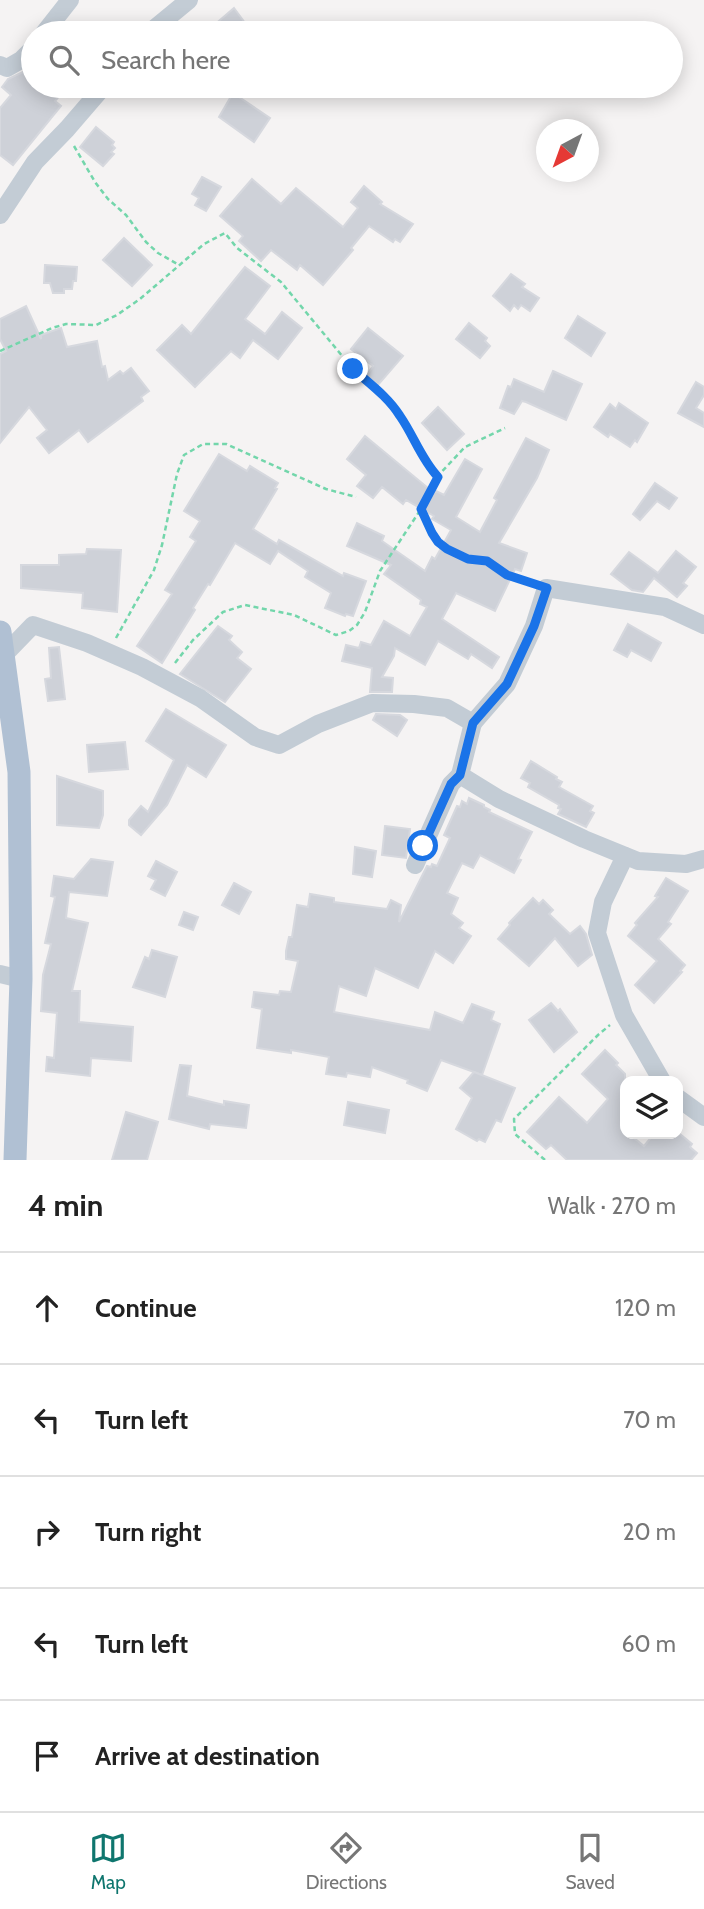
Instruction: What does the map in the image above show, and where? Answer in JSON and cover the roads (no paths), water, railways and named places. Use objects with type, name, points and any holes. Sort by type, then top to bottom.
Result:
[{"type":"main road","points":[[0,630],[19,772],[11,976],[15,1160]]},
{"type":"street","points":[[53,21],[70,0]]},
{"type":"street","points":[[164,21],[189,0]]},
{"type":"street","points":[[0,65],[7,68],[21,60]]},
{"type":"street","points":[[0,215],[35,162],[94,98]]},
{"type":"street","points":[[415,865],[451,784],[460,775],[473,723],[507,684],[534,626],[547,588],[665,607],[704,625]]},
{"type":"street","points":[[0,630],[33,625],[88,643],[142,667],[200,698],[255,737],[279,745],[318,724],[372,703],[447,708],[473,723]]},
{"type":"street","points":[[2,656],[33,625]]},
{"type":"street","points":[[460,775],[499,799],[638,861],[686,864],[704,859]]},
{"type":"street","points":[[625,856],[603,902],[597,933],[624,1015],[659,1076]]},
{"type":"street","points":[[683,1102],[704,1117]]}]
